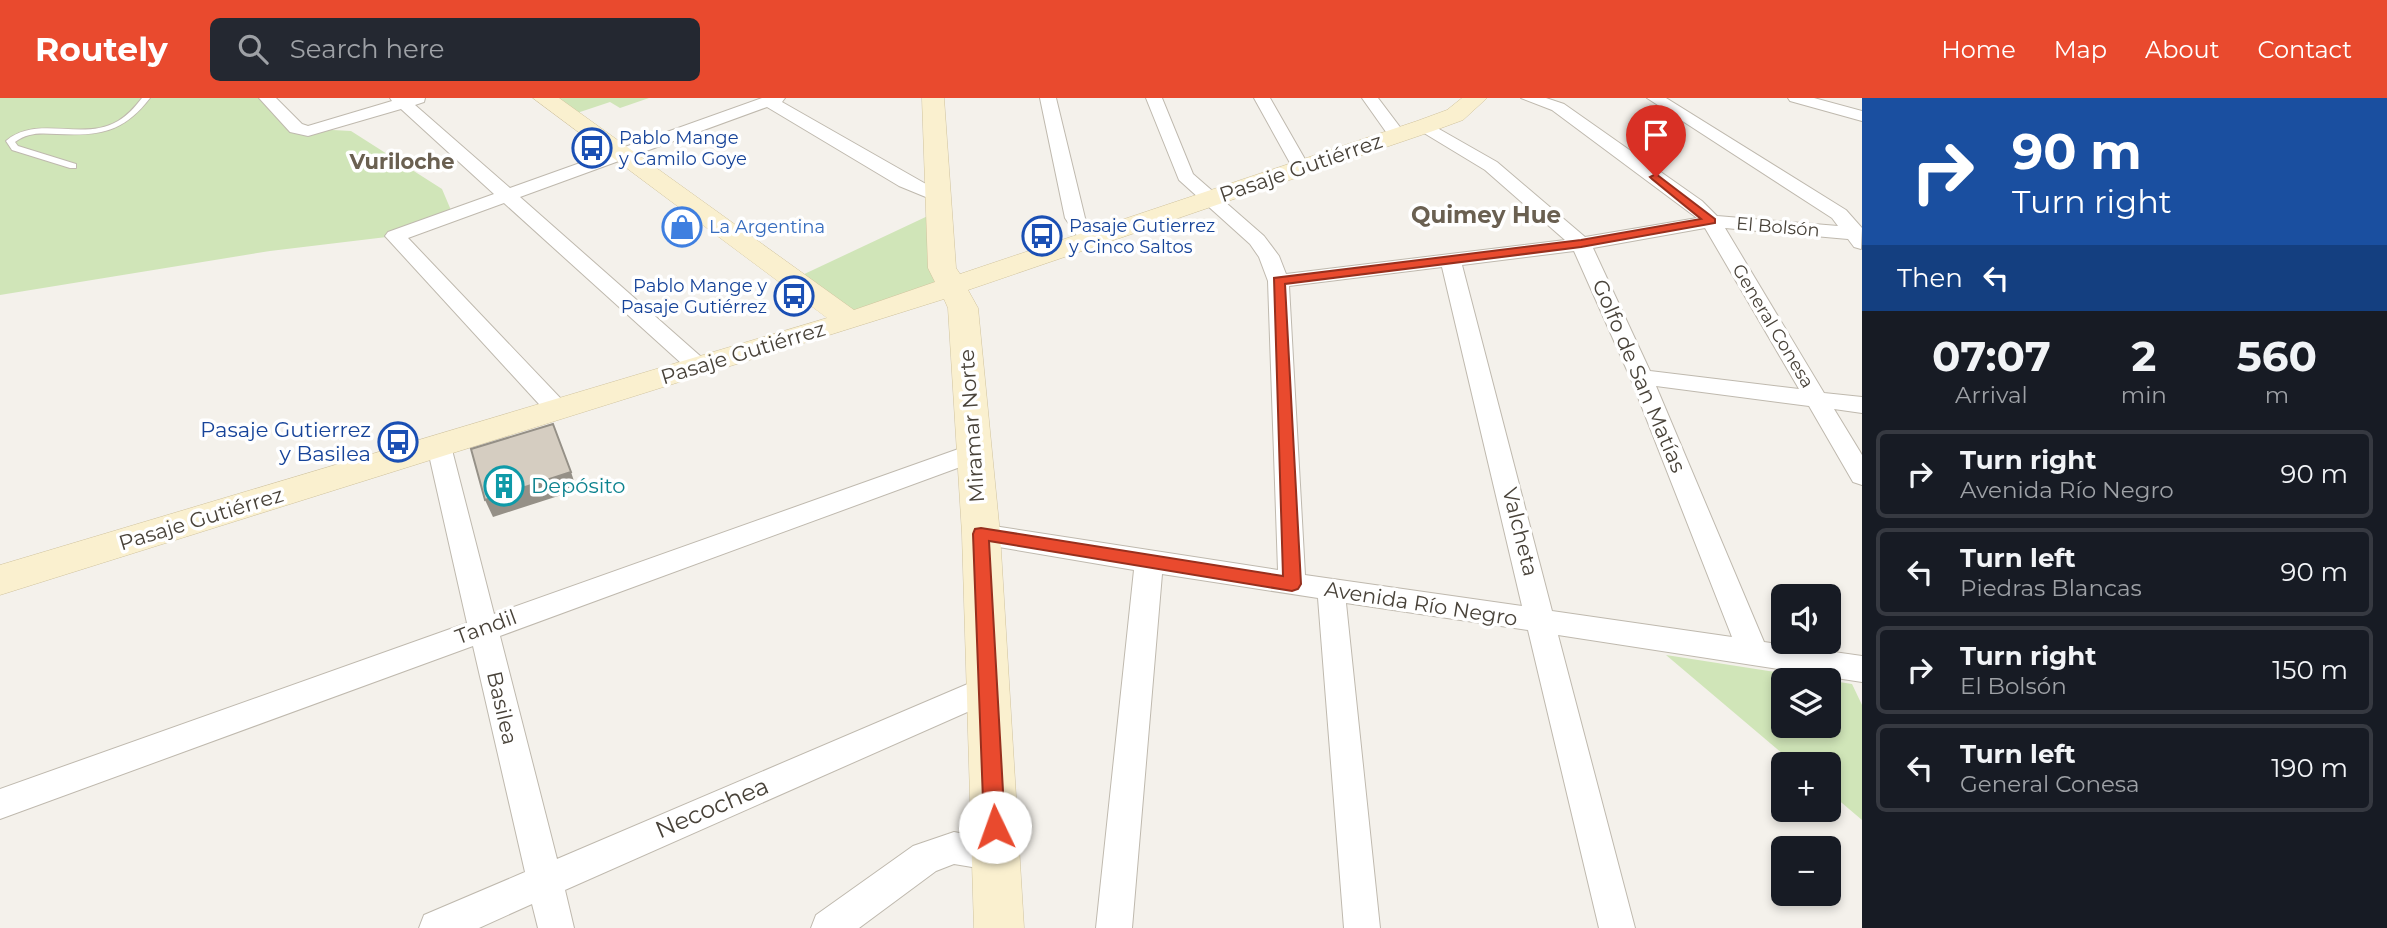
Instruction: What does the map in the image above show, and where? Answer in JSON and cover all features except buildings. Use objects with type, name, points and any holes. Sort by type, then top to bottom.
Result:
[{"type":"street","points":[[267,98],[296,128],[308,131],[408,100],[506,195],[699,367]]},
{"type":"street","points":[[544,98],[850,321]]},
{"type":"street","name":"Miramar Norte","points":[[933,98],[942,268],[963,308],[981,534],[999,928]]},
{"type":"street","points":[[1048,98],[1075,218],[1088,239]]},
{"type":"street","points":[[1154,98],[1185,176],[1207,200],[1257,240],[1269,256],[1278,281],[1292,584]]},
{"type":"street","points":[[1262,98],[1301,168]]},
{"type":"street","points":[[1370,98],[1397,135]]},
{"type":"street","name":"Pasaje Gutiérrez","points":[[0,580],[850,321],[1425,126],[1455,115],[1476,98]]},
{"type":"street","name":"General Conesa","points":[[1530,98],[1558,107],[1695,205],[1711,221],[1862,476]]},
{"type":"street","points":[[1655,98],[1822,202],[1839,214],[1859,237]]},
{"type":"street","points":[[1796,98],[1862,116]]},
{"type":"street","points":[[557,410],[395,236],[773,99],[905,182],[938,196]]},
{"type":"street","name":"Golfo de San Matías","points":[[1425,126],[1491,166],[1581,243],[1641,377],[1753,652]]},
{"type":"street","name":"El Bolsón","points":[[1278,281],[1581,243],[1711,221],[1859,237]]},
{"type":"street","name":"Valcheta","points":[[1450,259],[1543,622],[1617,928]]},
{"type":"street","points":[[1641,377],[1862,405]]},
{"type":"street","name":"Basilea","points":[[439,446],[556,928]]},
{"type":"street","name":"Tandil","points":[[0,804],[973,453]]},
{"type":"street","name":"Avenida Río Negro","points":[[981,534],[1331,590],[1862,669]]},
{"type":"street","points":[[1114,928],[1149,562]]},
{"type":"street","points":[[1331,590],[1362,928]]},
{"type":"street","name":"Necochea","points":[[437,928],[988,689]]},
{"type":"street","points":[[829,928],[925,858],[954,848],[996,853]]},
{"type":"lane","points":[[74,166],[15,148],[10,141],[22,133],[33,131],[116,128],[131,118],[146,98]]},
{"type":"green space","points":[[0,98],[267,98],[296,128],[351,131],[442,189],[453,215],[395,236],[270,251],[0,295]]},
{"type":"green space","points":[[544,98],[649,98],[620,108],[610,102],[568,116]]},
{"type":"green space","points":[[932,214],[945,283],[851,316],[798,277]]},
{"type":"green space","points":[[1666,655],[1771,671],[1771,738],[1841,738],[1841,682],[1852,684],[1862,705],[1862,820],[1841,802],[1841,752],[1781,752]]},
{"type":"place","name":"Pablo Mange y Camilo Goye","points":[[592,148]]},
{"type":"place","name":"La Argentina","points":[[682,227]]},
{"type":"place","name":"Pasaje Gutierrez y Cinco Saltos","points":[[1042,236]]},
{"type":"place","name":"Pablo Mange y Pasaje Gutiérrez","points":[[794,296]]},
{"type":"place","name":"Pasaje Gutierrez y Basilea","points":[[398,442]]},
{"type":"place","name":"Depósito","points":[[504,486]]},
{"type":"district","name":"Vuriloche","points":[[402,162]]},
{"type":"district","name":"Quimey Hue","points":[[1486,215]]},
{"type":"route","points":[[995,827],[981,534],[1292,584],[1278,281],[1581,243],[1711,221],[1695,205],[1656,177]]}]
